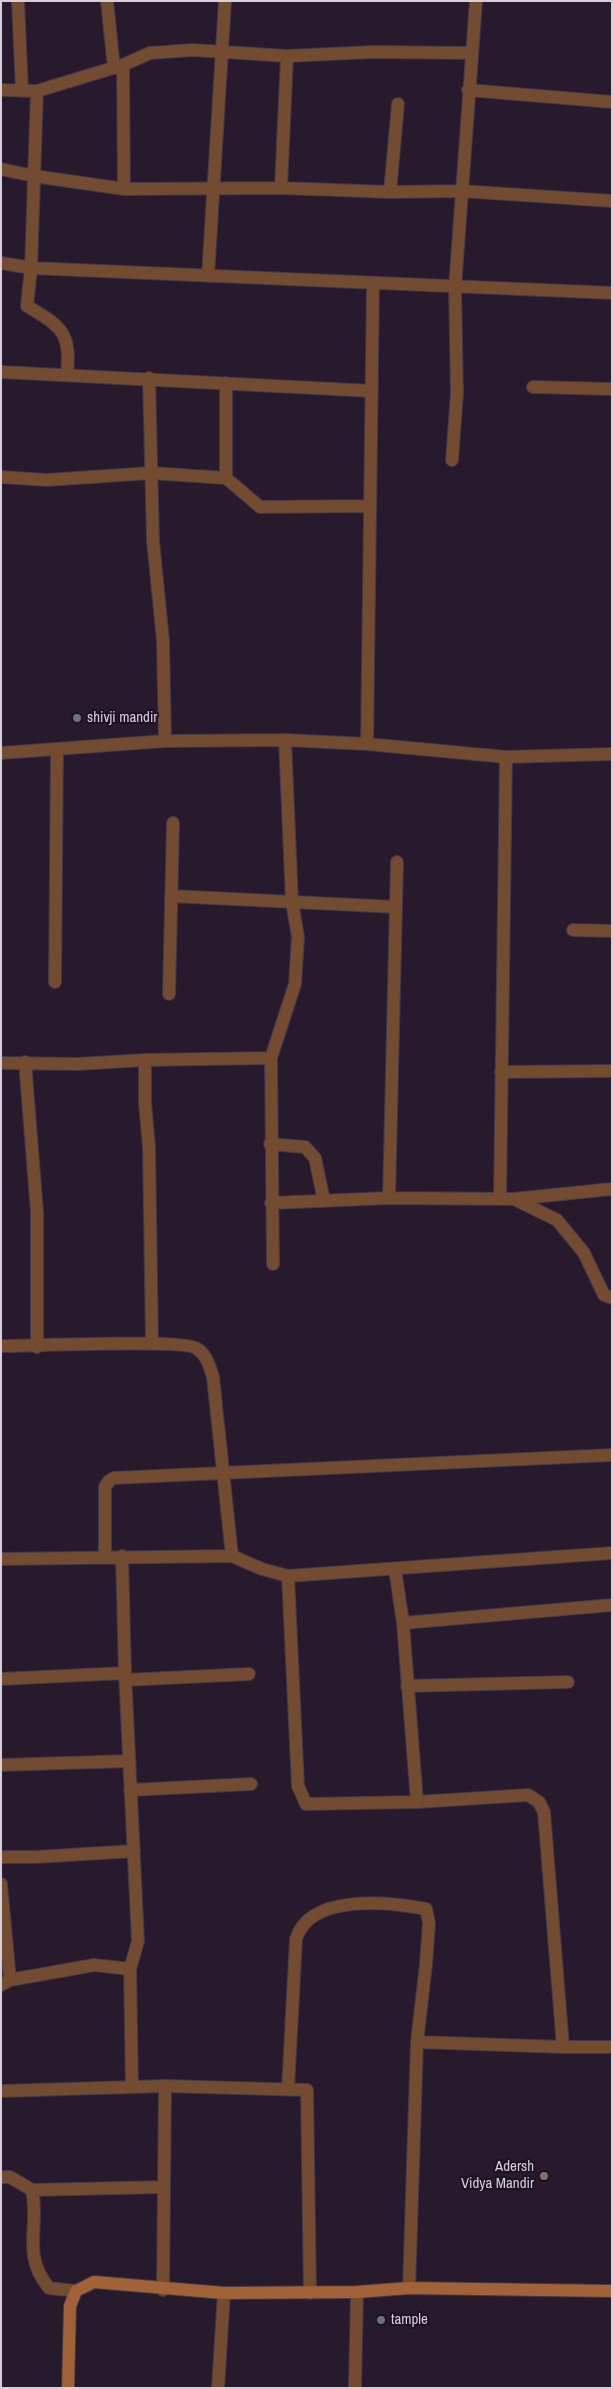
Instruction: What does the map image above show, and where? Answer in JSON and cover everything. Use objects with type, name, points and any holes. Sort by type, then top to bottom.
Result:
[{"type":"street","points":[[18,1],[22,91]]},
{"type":"street","points":[[107,1],[118,67],[124,189]]},
{"type":"street","points":[[208,276],[225,1]]},
{"type":"street","points":[[452,460],[457,393],[455,286],[476,1]]},
{"type":"street","points":[[1,90],[37,91],[118,67],[150,52],[193,50],[287,56],[373,52],[471,53]]},
{"type":"street","points":[[281,188],[287,56]]},
{"type":"street","points":[[468,90],[612,102]]},
{"type":"street","points":[[37,91],[31,268],[27,306],[57,324],[69,350],[67,375]]},
{"type":"street","points":[[390,192],[398,104]]},
{"type":"street","points":[[1,169],[34,176],[124,189],[213,187],[390,192],[462,191],[612,201]]},
{"type":"street","points":[[1,264],[31,268],[612,294]]},
{"type":"street","points":[[367,744],[373,284]]},
{"type":"street","points":[[1,372],[148,378],[372,391]]},
{"type":"street","points":[[148,378],[152,541],[163,641],[165,741]]},
{"type":"street","points":[[226,383],[226,478]]},
{"type":"street","points":[[533,387],[612,389]]},
{"type":"street","points":[[1,477],[47,480],[151,473],[226,478],[260,507],[370,506]]},
{"type":"street","points":[[273,1264],[270,1058],[294,984],[298,937],[292,902],[285,740]]},
{"type":"street","points":[[1,753],[165,741],[285,740],[367,744],[506,757],[612,754]]},
{"type":"street","points":[[56,982],[57,749]]},
{"type":"street","points":[[500,1198],[506,757]]},
{"type":"street","points":[[169,994],[173,823]]},
{"type":"street","points":[[389,1198],[397,862]]},
{"type":"street","points":[[171,896],[396,907]]},
{"type":"street","points":[[573,930],[612,930]]},
{"type":"street","points":[[1,1063],[77,1064],[145,1060],[270,1058]]},
{"type":"street","points":[[145,1060],[144,1104],[149,1147],[152,1344]]},
{"type":"street","points":[[25,1062],[37,1212],[37,1347]]},
{"type":"street","points":[[502,1072],[612,1071]]},
{"type":"street","points":[[270,1144],[305,1147],[315,1158],[324,1200]]},
{"type":"street","points":[[271,1203],[389,1198],[514,1199],[612,1188]]},
{"type":"street","points":[[514,1199],[557,1220],[584,1253],[604,1295],[612,1298]]},
{"type":"street","points":[[1,1346],[152,1344],[195,1347],[207,1358],[213,1377],[232,1556]]},
{"type":"street","points":[[105,1557],[105,1487],[109,1481],[126,1476],[222,1474],[612,1455]]},
{"type":"street","points":[[1,1559],[232,1556],[262,1569],[288,1576],[612,1553]]},
{"type":"street","points":[[122,1556],[125,1677],[138,1941],[130,1969],[132,2087]]},
{"type":"street","points":[[395,1569],[404,1623],[407,1686],[417,1802]]},
{"type":"street","points":[[288,1576],[298,1786],[306,1804],[417,1802],[528,1795],[539,1802],[544,1812],[563,2047]]},
{"type":"street","points":[[404,1623],[612,1605]]},
{"type":"street","points":[[1,1679],[250,1674]]},
{"type":"street","points":[[407,1686],[568,1682]]},
{"type":"street","points":[[1,1764],[129,1761]]},
{"type":"street","points":[[130,1790],[252,1784]]},
{"type":"street","points":[[1,1857],[36,1857],[134,1851]]},
{"type":"street","points":[[1,1884],[6,1983],[94,1965],[130,1969]]},
{"type":"street","points":[[288,2090],[296,1939],[299,1929],[307,1920],[320,1912],[344,1905],[404,1904],[426,1909],[429,1923],[417,2042],[409,2288]]},
{"type":"street","points":[[417,2042],[612,2047]]},
{"type":"street","points":[[163,2290],[162,2187],[165,2086]]},
{"type":"street","points":[[1,2091],[165,2086],[307,2090],[310,2292]]},
{"type":"street","points":[[1,2177],[10,2177],[32,2190],[162,2187]]},
{"type":"street","points":[[32,2190],[35,2203],[32,2250],[38,2275],[49,2288],[76,2290],[94,2282],[163,2290],[224,2293],[357,2292],[409,2288],[612,2292]]},
{"type":"street","points":[[68,2388],[70,2306],[76,2290]]},
{"type":"street","points":[[355,2388],[357,2292]]},
{"type":"street","points":[[218,2388],[224,2293]]},
{"type":"place","name":"shivji mandir","points":[[77,718]]},
{"type":"place","name":"Adersh Vidya Mandir","points":[[544,2176]]},
{"type":"place","name":"tample","points":[[381,2320]]}]
